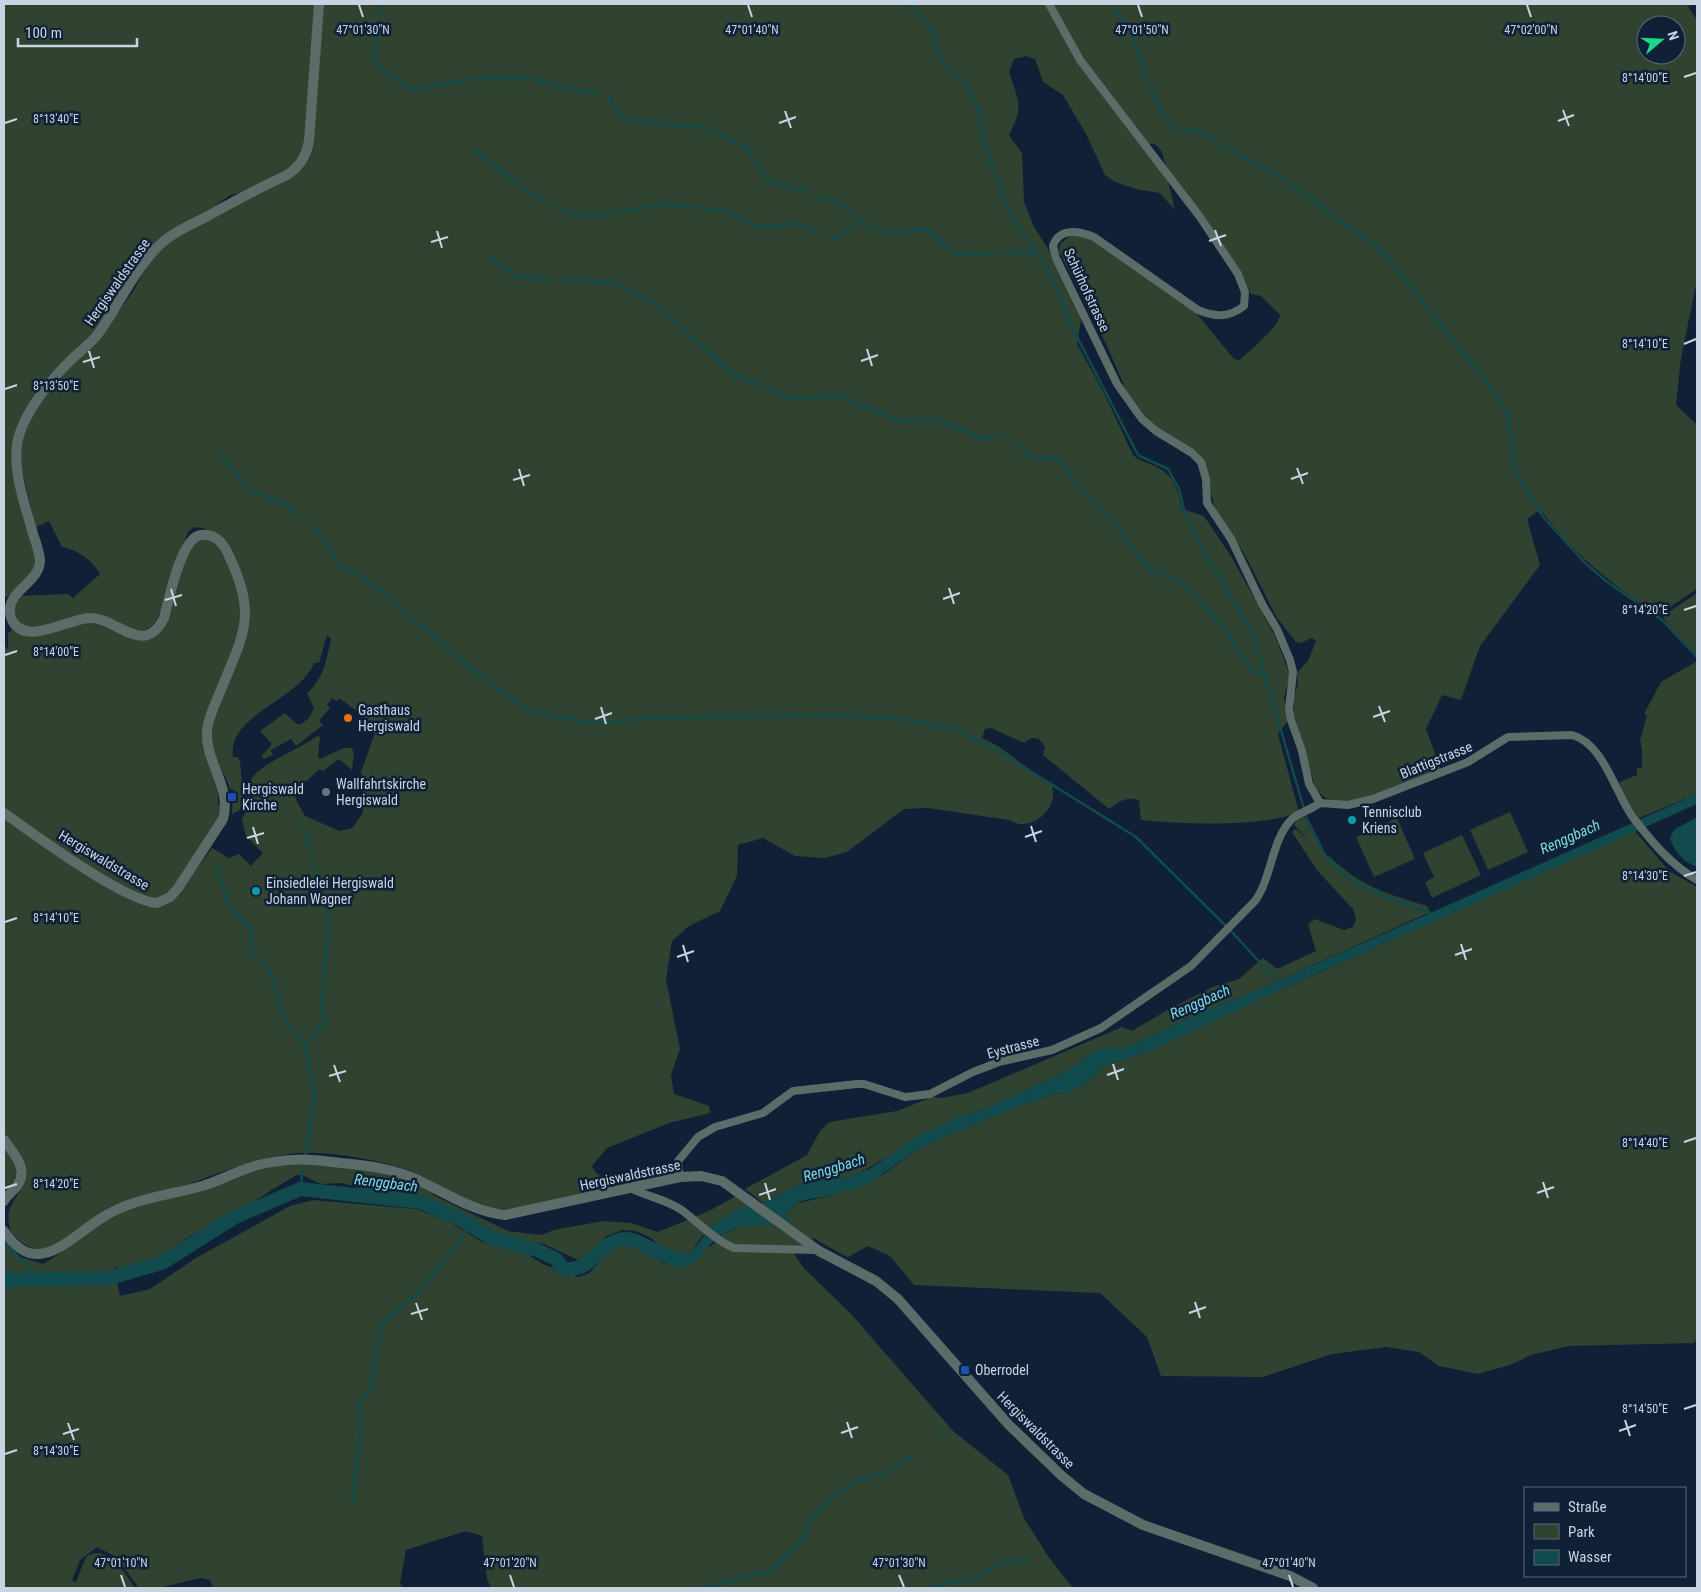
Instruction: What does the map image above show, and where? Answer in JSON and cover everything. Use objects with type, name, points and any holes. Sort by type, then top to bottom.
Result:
[{"type":"street","name":"Hergiswaldstrasse","points":[[4,813],[91,872],[135,897],[157,903],[170,897],[178,888],[222,819],[225,806],[224,788],[210,753],[207,732],[210,718],[239,648],[246,621],[242,589],[226,549],[220,541],[208,535],[199,535],[191,539],[183,555],[164,618],[159,626],[148,634],[132,635],[104,620],[95,618],[78,620],[40,632],[24,630],[13,621],[10,607],[15,595],[36,575],[40,558],[19,474],[18,443],[22,425],[31,409],[65,367],[97,335],[156,248],[174,234],[287,175],[300,164],[306,155],[309,141],[319,4]]},
{"type":"street","name":"Schürhofstrasse","points":[[1048,4],[1080,60],[1200,217],[1243,284],[1246,298],[1244,306],[1228,315],[1210,314],[1198,310],[1094,237],[1082,232],[1066,232],[1058,237],[1053,246],[1056,258],[1117,384],[1128,401],[1156,431],[1192,453],[1201,462],[1206,479],[1207,503],[1212,514],[1231,539],[1262,604],[1285,644],[1292,672],[1289,709],[1291,720],[1302,751],[1311,788],[1320,803]]},
{"type":"street","name":"Blattigstrasse","points":[[1320,803],[1348,805],[1373,799],[1468,762],[1508,737],[1567,734],[1580,737],[1593,747],[1633,818],[1681,871],[1697,880]]},
{"type":"street","name":"Eystrasse","points":[[680,1178],[678,1161],[698,1137],[715,1127],[763,1114],[793,1091],[864,1084],[905,1097],[930,1094],[973,1072],[999,1062],[1052,1050],[1106,1025],[1191,966],[1255,901],[1261,893],[1272,856],[1291,820],[1320,803]]},
{"type":"street","points":[[4,1140],[17,1158],[22,1171],[18,1185],[4,1201]]},
{"type":"street","name":"Hergiswaldstrasse","points":[[4,1230],[16,1244],[28,1253],[42,1254],[59,1248],[107,1214],[126,1205],[205,1185],[254,1166],[299,1158],[388,1169],[494,1214],[505,1215],[680,1178],[701,1176],[722,1181],[819,1250],[876,1281],[898,1299],[1009,1425],[1062,1476],[1084,1494],[1143,1525],[1290,1576],[1313,1588]]},
{"type":"street","points":[[632,1189],[664,1201],[698,1223],[724,1244],[734,1248],[819,1250]]},
{"type":"green space","points":[[4,4],[315,4],[304,149],[290,169],[243,192],[230,195],[203,215],[163,236],[101,324],[68,360],[15,442],[36,559],[32,571],[25,582],[10,596],[4,598]]},
{"type":"green space","points":[[322,4],[1046,4],[1074,58],[1168,181],[1175,210],[1160,193],[1140,190],[1115,182],[1105,175],[1086,134],[1063,95],[1043,82],[1035,59],[1026,56],[1014,59],[1009,72],[1017,97],[1018,110],[1009,135],[1022,153],[1024,202],[1034,227],[1051,253],[1082,315],[1077,344],[1103,391],[1133,455],[1157,467],[1169,476],[1178,491],[1182,509],[1204,516],[1231,556],[1275,636],[1290,675],[1284,697],[1288,721],[1278,734],[1299,812],[1264,821],[1243,823],[1179,823],[1141,820],[1139,800],[1127,799],[1109,809],[1043,755],[1045,747],[1039,739],[1032,738],[1024,743],[991,728],[985,729],[982,738],[998,746],[1052,786],[1053,793],[1050,807],[1034,822],[1020,824],[1009,820],[928,808],[904,809],[847,852],[824,858],[795,856],[763,838],[738,845],[737,876],[720,911],[689,926],[672,941],[666,980],[680,1049],[671,1075],[674,1094],[709,1106],[710,1113],[669,1123],[607,1148],[592,1166],[595,1172],[612,1184],[609,1188],[532,1206],[490,1209],[473,1204],[403,1168],[373,1160],[340,1155],[297,1153],[260,1160],[174,1189],[117,1204],[94,1217],[59,1244],[39,1250],[30,1247],[16,1238],[11,1231],[8,1221],[11,1206],[22,1188],[25,1172],[20,1157],[4,1135],[4,645],[8,649],[8,633],[12,630],[26,635],[44,634],[79,622],[97,621],[132,637],[148,639],[156,634],[164,624],[190,546],[200,538],[214,541],[222,551],[239,593],[243,614],[242,629],[233,658],[212,702],[204,732],[205,747],[220,790],[218,790],[218,805],[221,805],[217,821],[182,878],[188,880],[212,848],[229,858],[239,854],[251,866],[263,853],[246,836],[242,820],[245,815],[250,782],[261,769],[317,736],[320,737],[318,757],[320,759],[344,748],[352,748],[354,753],[352,770],[339,759],[323,771],[320,769],[295,791],[296,800],[305,816],[340,831],[352,828],[363,813],[361,772],[375,733],[361,714],[339,698],[337,701],[332,698],[327,705],[330,708],[319,721],[323,725],[296,746],[291,739],[271,750],[273,755],[264,759],[261,757],[272,744],[260,731],[285,713],[297,724],[301,724],[309,718],[314,708],[307,693],[317,682],[324,668],[331,639],[327,635],[319,663],[314,663],[306,676],[294,688],[252,718],[241,730],[234,742],[233,757],[238,757],[240,762],[244,801],[239,811],[232,814],[233,789],[230,789],[215,757],[211,730],[218,705],[242,649],[248,621],[244,590],[238,572],[225,543],[218,536],[198,527],[188,532],[161,611],[151,627],[143,630],[128,628],[96,614],[78,616],[56,624],[34,628],[24,626],[18,620],[14,608],[19,596],[68,594],[73,598],[100,574],[84,556],[62,547],[49,521],[36,527],[20,463],[21,439],[32,413],[75,361],[100,337],[134,290],[147,266],[165,245],[206,219],[295,174],[307,161],[311,150]]},
{"type":"green space","points":[[1052,4],[1692,4],[1688,7],[1697,20],[1697,280],[1681,358],[1676,405],[1697,425],[1697,589],[1658,615],[1626,593],[1582,557],[1555,529],[1543,513],[1538,511],[1527,519],[1540,565],[1480,646],[1461,700],[1442,695],[1426,729],[1441,770],[1361,799],[1333,801],[1322,795],[1315,787],[1294,715],[1294,696],[1298,685],[1297,673],[1308,661],[1316,641],[1312,638],[1301,643],[1296,642],[1277,618],[1244,553],[1215,509],[1204,463],[1199,454],[1165,435],[1149,421],[1126,390],[1108,348],[1059,251],[1060,244],[1071,235],[1088,236],[1197,314],[1234,359],[1240,360],[1275,326],[1280,315],[1261,296],[1251,294],[1243,276],[1166,168],[1162,152],[1155,144],[1149,144],[1074,46]]},
{"type":"green space","points":[[1697,593],[1697,656],[1665,621],[1663,616]]},
{"type":"green space","points":[[1697,661],[1697,794],[1639,818],[1625,798],[1619,782],[1637,775],[1637,768],[1642,768],[1640,740],[1647,716],[1644,714],[1661,682]]},
{"type":"green space","points":[[1510,812],[1528,852],[1488,870],[1470,830]]},
{"type":"green space","points":[[1304,816],[1326,858],[1329,856],[1352,875],[1374,888],[1427,906],[1430,912],[1260,989],[1199,1013],[1126,1048],[1093,1052],[1069,1070],[987,1108],[956,1118],[861,1172],[847,1177],[803,1183],[763,1203],[745,1189],[807,1155],[820,1131],[829,1122],[897,1111],[932,1097],[941,1098],[968,1093],[1122,1027],[1132,1031],[1169,1009],[1213,987],[1239,979],[1263,958],[1277,969],[1316,951],[1308,924],[1315,919],[1344,930],[1353,927],[1356,919],[1353,909],[1316,869],[1292,832],[1296,829],[1311,843],[1294,825],[1297,819]]},
{"type":"green space","points":[[1397,818],[1415,859],[1374,877],[1356,837]]},
{"type":"green space","points":[[1635,831],[1669,871],[1697,887],[1697,1338],[1694,1343],[1569,1346],[1531,1355],[1510,1365],[1478,1374],[1439,1366],[1419,1352],[1386,1347],[1332,1354],[1263,1377],[1161,1376],[1147,1337],[1100,1293],[914,1285],[890,1256],[868,1246],[848,1257],[813,1238],[812,1240],[790,1224],[786,1215],[795,1204],[832,1195],[884,1174],[916,1150],[1006,1111],[1049,1096],[1071,1091],[1084,1085],[1104,1066],[1152,1050],[1211,1021]]},
{"type":"green space","points":[[1462,835],[1481,875],[1432,898],[1425,882],[1434,877],[1423,853]]},
{"type":"green space","points":[[4,1146],[13,1161],[16,1171],[13,1182],[4,1196]]},
{"type":"green space","points":[[291,1162],[383,1172],[431,1190],[433,1195],[508,1231],[541,1235],[554,1230],[603,1221],[631,1223],[658,1232],[711,1210],[736,1196],[747,1204],[702,1236],[690,1254],[682,1257],[667,1252],[651,1238],[636,1231],[623,1230],[606,1236],[592,1255],[585,1260],[578,1260],[544,1244],[489,1233],[421,1197],[372,1191],[341,1183],[321,1184],[302,1175],[297,1175],[239,1212],[190,1236],[154,1262],[121,1271],[114,1267],[120,1296],[150,1289],[196,1258],[290,1206],[313,1200],[416,1209],[450,1222],[482,1242],[527,1254],[543,1264],[578,1277],[588,1274],[613,1248],[623,1243],[630,1243],[665,1264],[711,1246],[723,1234],[742,1226],[772,1224],[806,1246],[799,1246],[794,1254],[803,1267],[852,1315],[953,1431],[1008,1475],[1025,1520],[1050,1559],[1073,1588],[491,1588],[487,1579],[482,1536],[466,1531],[406,1550],[400,1583],[403,1588],[213,1588],[210,1580],[201,1578],[158,1588],[139,1588],[116,1557],[97,1547],[80,1560],[72,1580],[76,1582],[86,1557],[93,1553],[101,1554],[108,1557],[121,1568],[135,1588],[4,1588],[4,1242],[17,1256],[43,1264],[117,1212]]},
{"type":"water","points":[[1697,794],[1697,804],[1295,983],[1152,1050],[1104,1066],[1084,1085],[1071,1091],[1049,1096],[1006,1111],[941,1138],[916,1150],[867,1185],[795,1204],[786,1215],[790,1224],[741,1227],[725,1233],[716,1239],[694,1263],[687,1266],[665,1264],[667,1252],[676,1257],[690,1254],[713,1224],[747,1204],[763,1203],[803,1183],[847,1177],[871,1168],[920,1135],[956,1118],[987,1108],[1069,1070],[1093,1052],[1100,1049],[1126,1048],[1199,1013],[1260,989]]},
{"type":"water","points":[[1697,817],[1697,867],[1680,855],[1673,847],[1670,837],[1675,829]]},
{"type":"waterway","points":[[380,4],[374,63],[412,90],[471,79],[532,79],[596,94]]},
{"type":"waterway","points":[[905,4],[918,11],[930,28],[943,63],[968,86],[980,114],[982,138],[1010,214],[1053,279],[1072,327],[1138,455],[1168,469],[1179,489],[1185,514],[1204,552],[1253,635],[1307,819],[1325,855],[1342,874],[1368,890],[1430,913]]},
{"type":"waterway","points":[[1110,4],[1130,28],[1146,78],[1163,115],[1173,127],[1198,132],[1285,180],[1382,251],[1496,394],[1508,417],[1516,472],[1543,517],[1585,563],[1606,581],[1662,620],[1697,657]]},
{"type":"waterway","points":[[609,96],[622,117],[667,125],[709,128],[745,147],[769,181],[809,193]]},
{"type":"waterway","points":[[471,148],[529,192],[544,200]]},
{"type":"waterway","points":[[821,197],[838,202],[861,221],[885,233],[927,229],[957,255],[996,253]]},
{"type":"waterway","points":[[555,206],[567,212],[590,216],[667,204],[728,211],[754,226],[798,224],[817,231]]},
{"type":"waterway","points":[[831,236],[836,238],[861,221]]},
{"type":"waterway","points":[[1007,253],[1036,252]]},
{"type":"waterway","points":[[491,257],[516,277],[551,279]]},
{"type":"waterway","points":[[562,280],[615,283],[656,304],[731,373],[792,399],[840,396],[898,421],[935,419],[984,439],[1002,435]]},
{"type":"waterway","points":[[1014,442],[1023,448],[1029,459],[1059,458],[1078,486],[1116,525],[1148,569],[1183,583],[1220,624],[1253,672],[1264,674]]},
{"type":"waterway","points":[[218,454],[254,492],[282,502],[298,515]]},
{"type":"waterway","points":[[312,526],[326,540],[331,554],[342,567],[367,580],[477,673],[523,707],[553,716],[592,723],[652,718],[834,715],[909,720],[956,730],[990,746],[1136,837],[1226,926]]},
{"type":"waterway","points":[[303,825],[310,851]]},
{"type":"waterway","points":[[305,1158],[315,1092],[305,1046],[325,1022],[321,1011],[329,920],[312,859]]},
{"type":"waterway","points":[[217,868],[229,906],[251,928],[251,954],[269,968],[285,1021],[305,1045]]},
{"type":"waterway","points":[[1230,930],[1278,982]]},
{"type":"waterway","points":[[300,1189],[304,1163]]},
{"type":"waterway","name":"Renggbach","points":[[4,1280],[109,1278],[162,1263],[235,1217],[300,1189],[420,1202],[458,1218],[491,1238],[537,1250],[556,1259],[563,1269],[574,1269],[583,1266],[608,1245],[626,1239],[683,1260]]},
{"type":"waterway","points":[[352,1504],[362,1421],[358,1404],[370,1390],[382,1325],[423,1287],[471,1226]]},
{"type":"waterway","points":[[4,1241],[28,1267],[35,1280]]},
{"type":"waterway","points":[[941,1437],[947,1433]]},
{"type":"waterway","points":[[703,1588],[769,1571],[800,1543],[810,1520],[833,1496],[856,1481],[886,1472],[912,1457]]},
{"type":"waterway","points":[[931,1588],[947,1582],[973,1579],[999,1564],[1029,1560]]},
{"type":"place","name":"Gasthaus Hergiswald","points":[[348,718]]},
{"type":"place","name":"Wallfahrtskirche Hergiswald","points":[[326,792]]},
{"type":"place","name":"Hergiswald Kirche","points":[[232,797]]},
{"type":"place","name":"Tennisclub Kriens","points":[[1352,820]]},
{"type":"place","name":"Einsiedlelei Hergiswald Johann Wagner","points":[[256,891]]},
{"type":"place","name":"Oberrodel","points":[[965,1370]]}]
